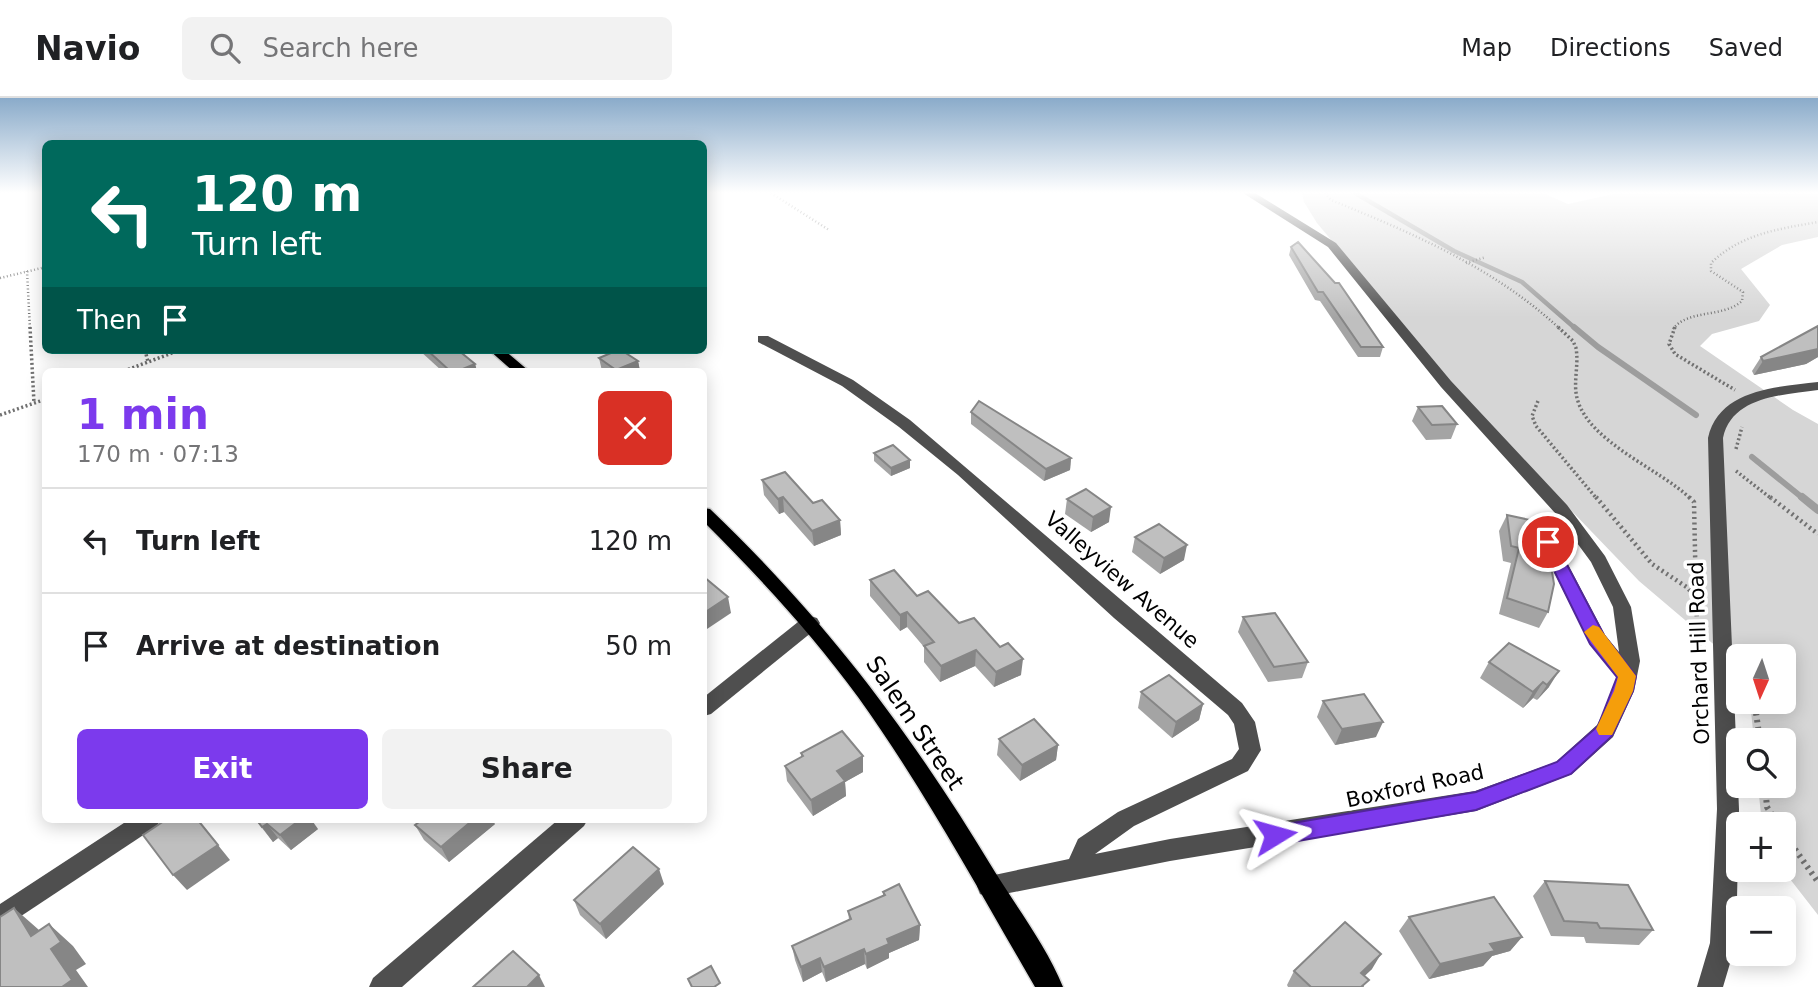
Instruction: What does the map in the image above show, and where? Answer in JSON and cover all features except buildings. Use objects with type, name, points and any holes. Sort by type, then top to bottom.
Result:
[{"type":"main road","points":[[501,354],[518,368]]},
{"type":"main road","name":"Salem Street","points":[[707,516],[768,574],[836,654],[913,762],[1050,987]]},
{"type":"street","name":"Boxford Road","points":[[989,886],[1170,850],[1476,801],[1564,768],[1605,731],[1624,691],[1630,661],[1622,607],[1599,560],[1561,509],[1446,384],[1332,245],[1315,234]]},
{"type":"street","name":"Valleyview Avenue","points":[[762,339],[873,400],[922,438],[1000,503],[1107,601],[1235,709],[1244,722],[1250,750],[1240,765],[1126,819],[1086,846],[1077,869]]},
{"type":"street","name":"Orchard Hill Road","points":[[1710,987],[1723,943],[1728,809],[1714,451],[1716,435],[1723,418],[1737,407],[1779,392],[1818,386]]},
{"type":"street","points":[[1548,542],[1597,639],[1627,676]]},
{"type":"street","points":[[707,706],[810,623]]},
{"type":"street","points":[[0,918],[143,823]]},
{"type":"street","points":[[382,987],[571,823]]},
{"type":"path","points":[[1413,234],[1504,284],[1573,341],[1577,349],[1576,392],[1580,404],[1597,426],[1637,461],[1687,494],[1694,502],[1698,646],[1708,650]]},
{"type":"path","points":[[1742,395],[1675,354],[1669,344],[1671,328],[1682,318],[1720,315],[1742,301],[1743,292],[1711,271],[1711,263],[1722,250],[1751,234]]},
{"type":"path","points":[[1465,263],[1486,257]]},
{"type":"path","points":[[0,278],[42,268]]},
{"type":"path","points":[[27,271],[34,403]]},
{"type":"path","points":[[146,354],[148,362]]},
{"type":"path","points":[[132,368],[169,354]]},
{"type":"path","points":[[0,415],[42,400]]},
{"type":"path","points":[[1538,401],[1532,416],[1536,426],[1652,564],[1688,588],[1696,599]]},
{"type":"path","points":[[1749,419],[1737,438],[1736,472],[1818,534]]},
{"type":"path","points":[[1796,851],[1818,882]]},
{"type":"shaded area","points":[[1327,234],[1818,234],[1818,237],[1782,245],[1741,269],[1770,305],[1759,321],[1712,334],[1700,346],[1793,410],[1818,424],[1818,915],[1792,882],[1796,882],[1796,812],[1761,812],[1759,798],[1796,798],[1796,728],[1753,728],[1751,714],[1796,714],[1796,644],[1726,644],[1726,655],[1639,581],[1466,401]]},
{"type":"waterway","points":[[1426,234],[1454,251],[1522,282],[1576,329]]},
{"type":"waterway","points":[[1574,327],[1598,347],[1696,415]]},
{"type":"waterway","points":[[1752,457],[1804,499]]},
{"type":"waterway","points":[[1802,497],[1818,510]]},
{"type":"slow traffic","points":[[1593,632],[1627,676],[1624,691],[1605,729]]},
{"type":"route","points":[[1275,835],[1476,801],[1564,768],[1605,731],[1624,691],[1627,676],[1597,639],[1548,542]]}]
